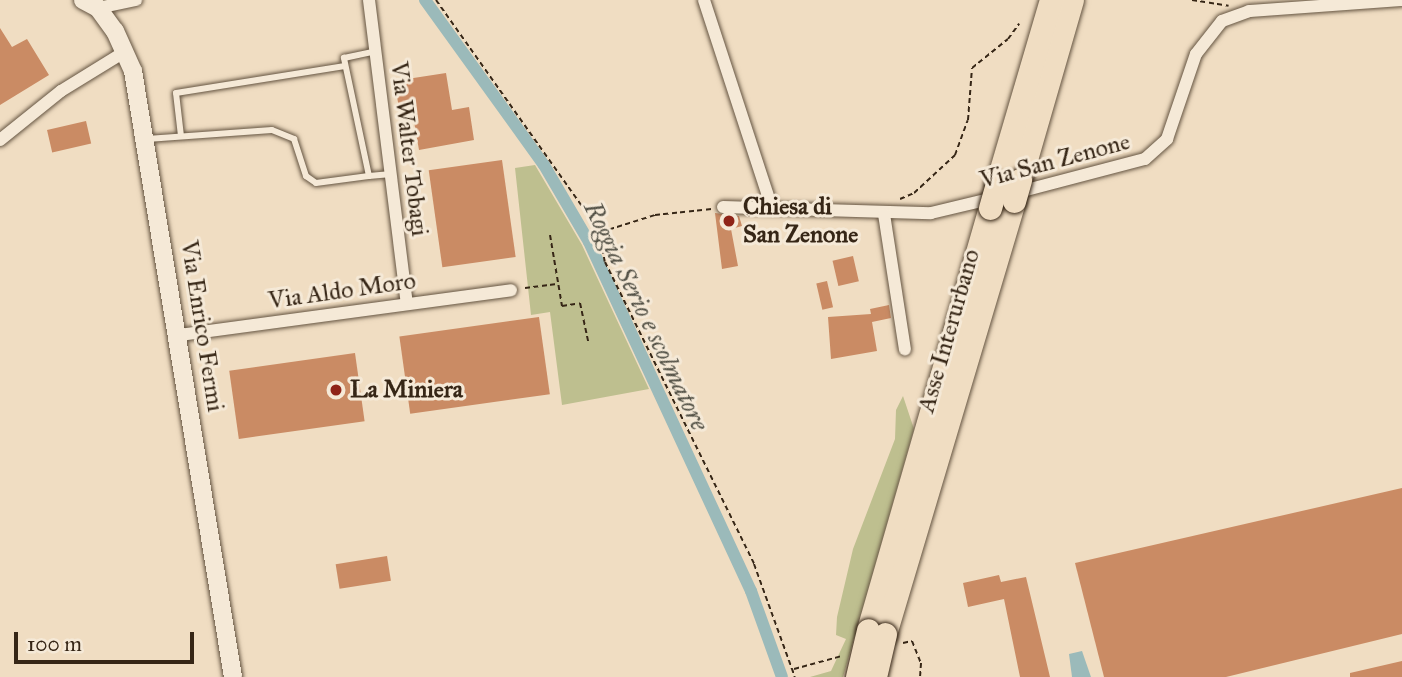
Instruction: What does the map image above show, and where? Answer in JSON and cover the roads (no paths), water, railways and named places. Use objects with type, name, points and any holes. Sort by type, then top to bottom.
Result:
[{"type":"highway","name":"Asse Interurbano","points":[[875,677],[876,632],[990,208],[1051,0]]},
{"type":"highway","name":"Asse Interurbano","points":[[856,677],[876,632],[1017,190],[1072,0]]},
{"type":"highway","points":[[876,632],[883,677]]},
{"type":"street","points":[[90,4],[136,0]]},
{"type":"street","name":"Via Walter Tobagi","points":[[369,0],[407,303]]},
{"type":"street","points":[[704,0],[772,208]]},
{"type":"street","name":"Via San Zenone","points":[[723,207],[884,214],[932,213],[1145,159],[1174,125],[1206,36],[1222,21],[1249,11],[1402,0]]},
{"type":"street","name":"Via Enrico Fermi","points":[[90,4],[126,51],[145,140],[180,335],[233,677]]},
{"type":"street","points":[[0,139],[61,91],[126,51]]},
{"type":"street","points":[[884,214],[905,349]]},
{"type":"street","name":"Via Aldo Moro","points":[[180,335],[511,290]]},
{"type":"lane","points":[[369,176],[357,105],[344,58],[376,51]]},
{"type":"lane","points":[[181,136],[176,93],[345,66]]},
{"type":"lane","points":[[145,140],[238,130],[284,133],[294,139],[306,176],[316,183],[391,174]]},
{"type":"water","points":[[1082,651],[1091,677],[1072,677],[1069,654]]},
{"type":"waterway","name":"Roggia Serio e scolmatore","points":[[425,0],[544,165],[589,242],[751,591],[782,677]]},
{"type":"place","name":"Chiesa di San Zenone","points":[[729,221]]},
{"type":"place","name":"La Miniera","points":[[336,390]]}]
